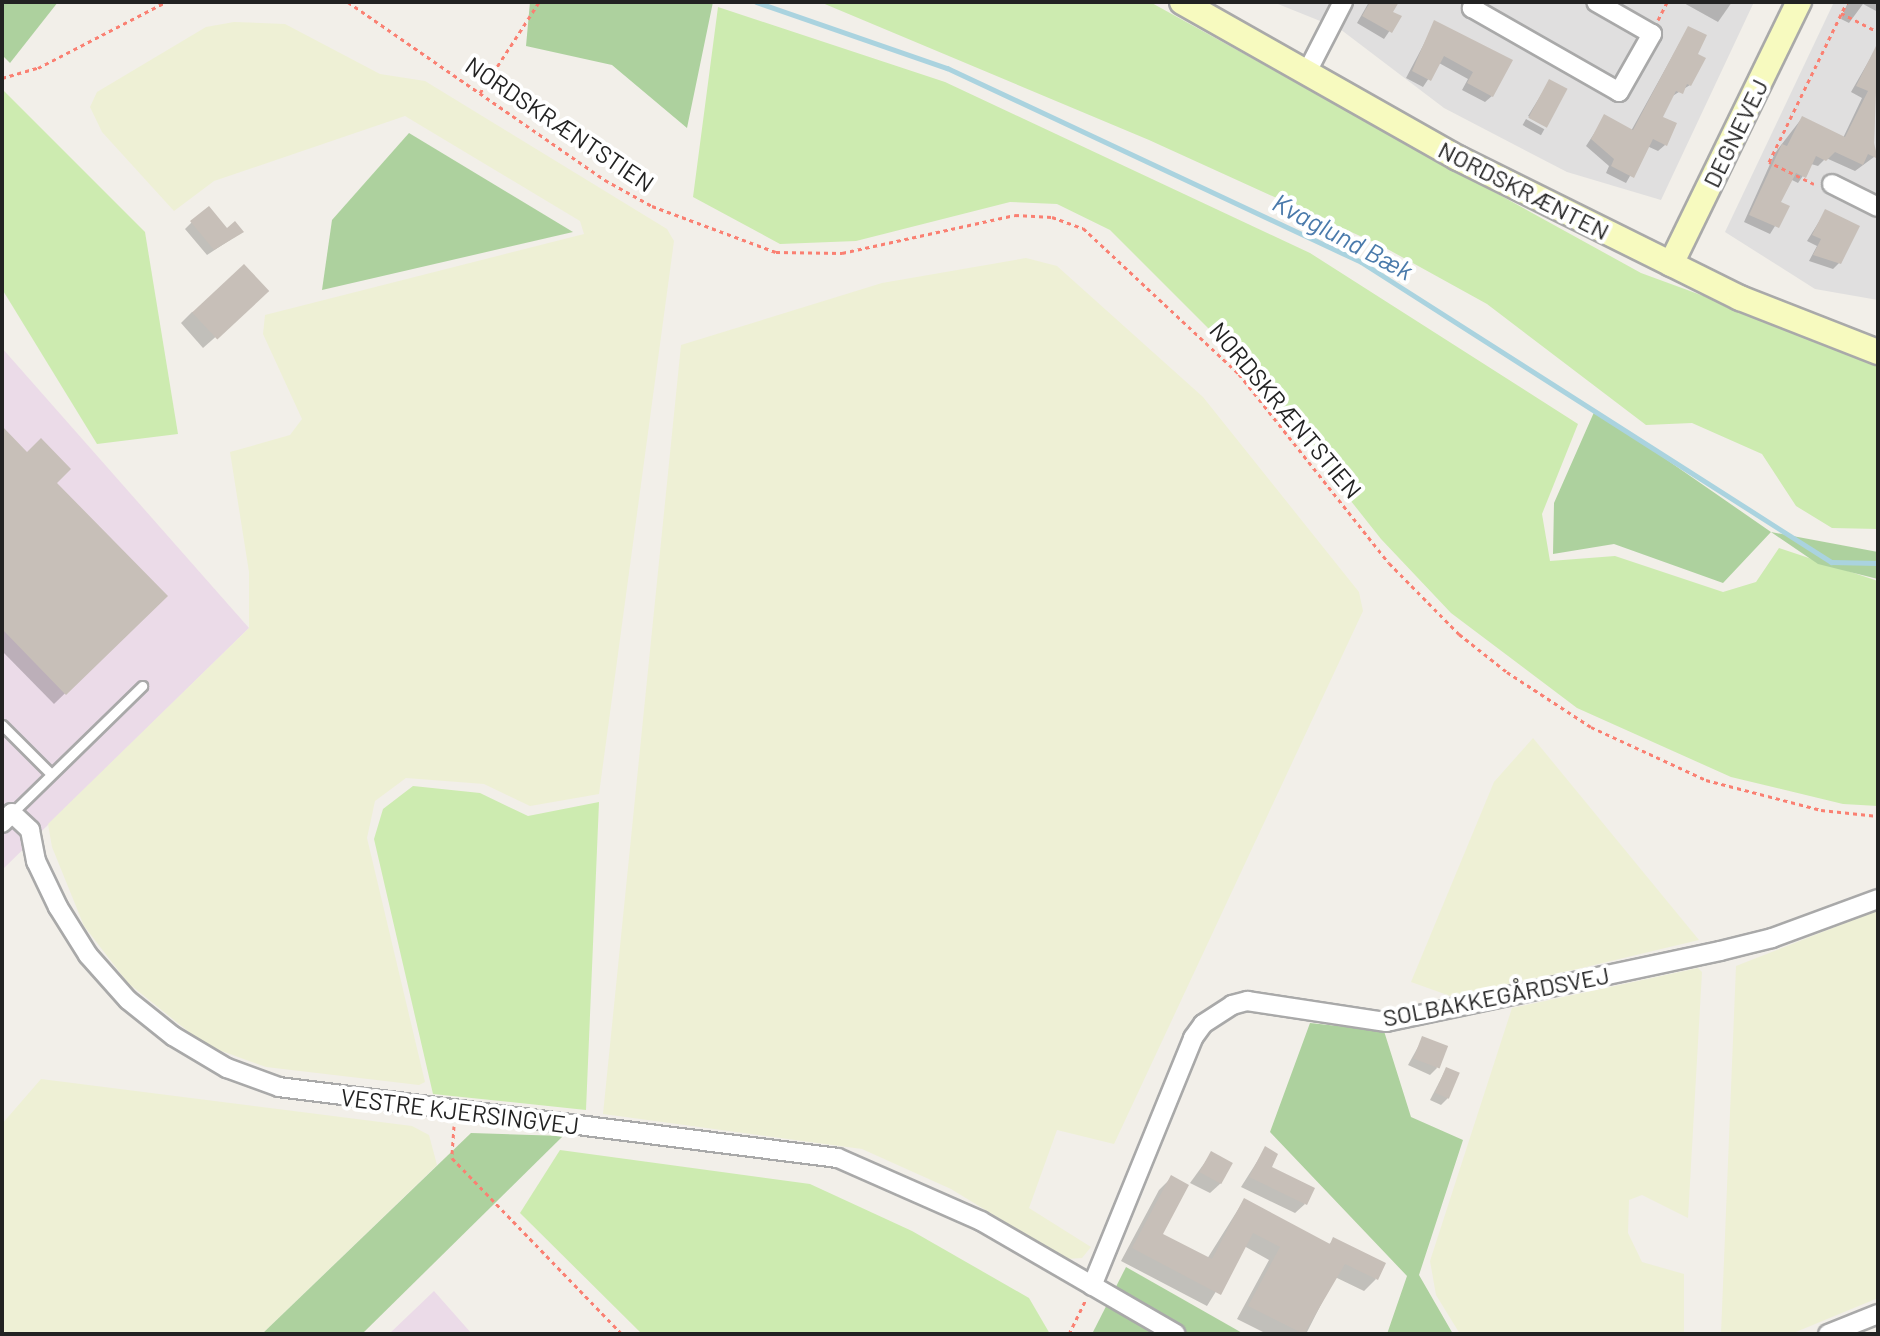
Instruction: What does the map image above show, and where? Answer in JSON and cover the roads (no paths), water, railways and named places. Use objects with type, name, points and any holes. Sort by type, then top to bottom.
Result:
[{"type":"street","name":"NORDSKRÆNTEN","points":[[1182,2],[1458,158],[1776,314],[1878,352]]},
{"type":"street","points":[[1306,74],[1343,2]]},
{"type":"street","points":[[1475,2],[1472,8],[1619,92],[1652,34],[1596,2]]},
{"type":"street","name":"DEGNEVEJ","points":[[1671,264],[1799,2]]},
{"type":"street","points":[[1832,184],[1878,207]]},
{"type":"street","name":"VESTRE KJERSINGVEJ","points":[[7,818],[30,830],[36,861],[88,955],[128,1000],[173,1036],[227,1068],[279,1087],[455,1112],[838,1158],[981,1221],[1176,1334]]},
{"type":"street","name":"SOLBAKKEGÅRDSVEJ","points":[[1092,1286],[1193,1038],[1232,1005],[1247,1001],[1386,1022],[1746,945],[1878,899]]},
{"type":"street","points":[[1828,1334],[1878,1314]]},
{"type":"lane","name":"VESTRE KJERSINGVEJ","points":[[7,818],[142,686]]},
{"type":"lane","points":[[2,725],[51,774]]},
{"type":"waterway","name":"Kvaglund Bæk","points":[[756,2],[947,68],[1361,262],[1831,562],[1878,563]]}]
